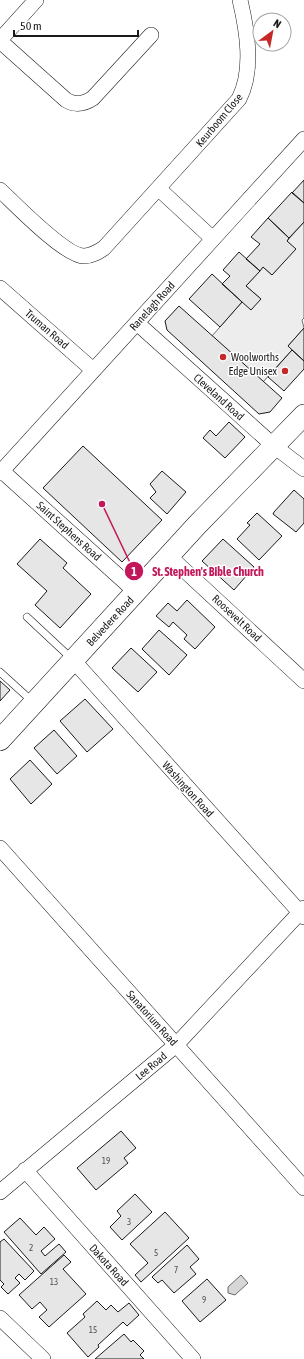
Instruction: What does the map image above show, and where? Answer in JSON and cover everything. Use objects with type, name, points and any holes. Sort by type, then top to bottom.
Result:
[{"type":"main road","name":"Belvedere Road","points":[[0,740],[169,556],[304,415]]},
{"type":"street","points":[[36,0],[0,40],[66,100],[76,104],[86,102],[93,98],[151,35]]},
{"type":"street","name":"Keurboom Close","points":[[0,190],[60,245],[75,254],[84,256],[94,254],[104,248],[228,113],[244,90],[248,63],[245,21],[240,0]]},
{"type":"street","name":"Ranelagh Road","points":[[1,472],[304,139]]},
{"type":"street","points":[[162,186],[216,236]]},
{"type":"street","name":"Truman Road","points":[[0,288],[93,370]]},
{"type":"street","name":"Cleveland Road","points":[[137,323],[274,446],[304,469]]},
{"type":"street","name":"Saint Stephens Road","points":[[1,472],[136,592]]},
{"type":"street","name":"Roosevelt Road","points":[[169,556],[304,681]]},
{"type":"street","name":"Washington Road","points":[[73,660],[303,912]]},
{"type":"street","name":"Sanatorium Road","points":[[0,848],[304,1188]]},
{"type":"street","name":"Lee Road","points":[[0,1192],[176,1045],[303,912]]},
{"type":"street","name":"Dakota Road","points":[[25,1170],[193,1359]]},
{"type":"street","points":[[0,1318],[43,1359]]},
{"type":"lane","points":[[27,617],[73,660]]},
{"type":"lane","points":[[0,672],[34,703]]},
{"type":"shaded area","points":[[304,222],[304,318],[302,320],[304,328],[288,346],[292,350],[263,382],[212,336],[242,302],[261,299],[246,286],[263,267],[272,275],[295,249],[287,241]]},
{"type":"shaded area","points":[[241,1275],[248,1283],[235,1295],[228,1293],[228,1287]]},
{"type":"building","points":[[304,180],[304,203],[292,193]]},
{"type":"building","points":[[292,192],[304,203],[304,222],[289,238],[268,218]]},
{"type":"building","points":[[268,218],[289,238],[287,241],[296,249],[272,275],[263,267],[260,271],[246,259],[260,244],[251,237]]},
{"type":"building","points":[[239,252],[260,271],[246,286],[261,299],[251,310],[222,284],[230,276],[223,270]]},
{"type":"building","points":[[212,274],[242,302],[220,327],[189,299]]},
{"type":"building","points":[[179,306],[282,398],[270,412],[259,414],[167,330],[165,321]]},
{"type":"building","points":[[304,328],[304,361],[288,346]]},
{"type":"building","points":[[292,350],[304,361],[304,369],[284,391],[268,377]]},
{"type":"building","points":[[229,422],[245,437],[225,458],[203,438],[210,430],[216,436]]},
{"type":"building","points":[[83,446],[162,520],[122,562],[43,488]]},
{"type":"building","points":[[162,471],[186,492],[167,514],[150,498],[156,492],[150,484]]},
{"type":"building","points":[[294,490],[304,499],[304,523],[296,532],[273,514]]},
{"type":"building","points":[[257,513],[282,536],[259,560],[237,539],[250,525],[247,523]]},
{"type":"building","points":[[40,539],[67,563],[63,568],[91,594],[60,628],[35,605],[47,591],[17,564]]},
{"type":"building","points":[[223,539],[254,567],[234,590],[202,561]]},
{"type":"building","points":[[187,600],[215,627],[195,649],[184,639],[187,635],[173,622],[169,627],[156,616],[168,603],[177,611]]},
{"type":"building","points":[[159,630],[187,655],[169,675],[142,649]]},
{"type":"building","points":[[131,648],[157,672],[138,692],[112,668]]},
{"type":"building","points":[[0,681],[10,690],[0,701]]},
{"type":"building","points":[[85,699],[113,729],[87,752],[60,721]]},
{"type":"building","points":[[54,730],[77,756],[57,774],[34,748]]},
{"type":"building","points":[[30,760],[52,784],[31,804],[10,779]]},
{"type":"building","points":[[121,1131],[136,1148],[124,1158],[128,1163],[96,1190],[77,1168]]},
{"type":"building","points":[[135,1194],[152,1212],[122,1240],[110,1227],[121,1216],[117,1211]]},
{"type":"building","points":[[165,1212],[189,1238],[141,1282],[135,1275],[148,1263],[130,1244]]},
{"type":"building","points":[[20,1218],[36,1235],[44,1227],[55,1239],[41,1251],[45,1256],[59,1244],[66,1252],[41,1274],[4,1232]]},
{"type":"building","points":[[4,1239],[34,1271],[25,1280],[19,1274],[15,1278],[20,1283],[8,1294],[1,1287],[4,1284],[0,1280],[0,1242]]},
{"type":"building","points":[[187,1245],[199,1259],[190,1267],[196,1274],[174,1293],[162,1280],[158,1283],[152,1277]]},
{"type":"building","points":[[64,1255],[71,1262],[63,1269],[86,1294],[49,1327],[39,1317],[47,1310],[40,1302],[32,1309],[19,1295]]},
{"type":"building","points":[[207,1279],[226,1300],[200,1322],[182,1301]]},
{"type":"building","points":[[97,1301],[106,1310],[111,1305],[118,1312],[129,1303],[139,1315],[127,1326],[123,1322],[98,1345],[99,1347],[88,1357],[67,1333],[85,1317],[83,1314]]},
{"type":"building","points":[[124,1334],[131,1342],[133,1340],[144,1351],[140,1355],[144,1359],[95,1359]]},
{"type":"place","name":"Woolworths","points":[[223,357]]},
{"type":"place","name":"Edge Unisex","points":[[285,371]]},
{"type":"place","name":"St. Stephen's Bible Church","points":[[102,504]]}]
